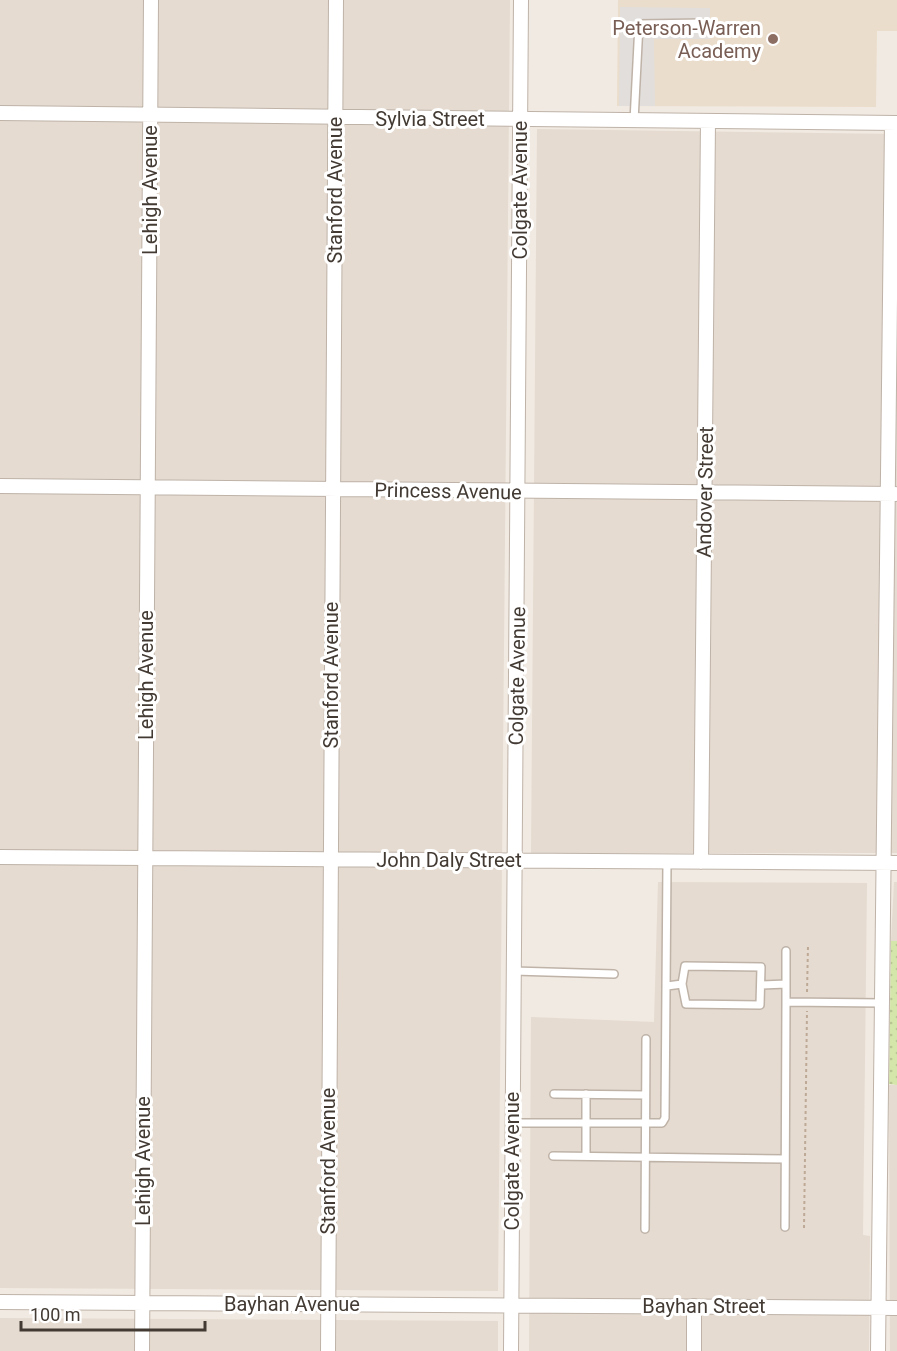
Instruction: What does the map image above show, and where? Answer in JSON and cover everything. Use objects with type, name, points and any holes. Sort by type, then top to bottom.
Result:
[{"type":"street","name":"Lehigh Avenue","points":[[142,1351],[151,0]]},
{"type":"street","name":"Stanford Avenue","points":[[328,1351],[336,0]]},
{"type":"street","name":"Colgate Avenue","points":[[511,1351],[521,0]]},
{"type":"street","name":"Sylvia Street","points":[[0,113],[335,119],[894,123]]},
{"type":"street","name":"Andover Street","points":[[701,862],[708,121]]},
{"type":"street","points":[[878,1351],[882,1003],[890,863],[894,123]]},
{"type":"street","name":"Princess Avenue","points":[[0,486],[893,494]]},
{"type":"street","name":"John Daly Street","points":[[0,857],[890,863]]},
{"type":"street","name":"Bayhan Avenue","points":[[0,1302],[511,1305]]},
{"type":"street","name":"Bayhan Street","points":[[511,1305],[897,1308]]},
{"type":"street","points":[[694,1306],[694,1351]]},
{"type":"lane","points":[[633,121],[639,24],[704,23]]},
{"type":"lane","points":[[513,1123],[662,1123],[667,1112],[667,862]]},
{"type":"lane","points":[[785,1227],[786,951]]},
{"type":"lane","points":[[685,966],[761,967],[760,1005],[686,1004],[682,984],[685,966]]},
{"type":"lane","points":[[514,971],[614,974]]},
{"type":"lane","points":[[667,986],[682,984]]},
{"type":"lane","points":[[761,985],[786,984]]},
{"type":"lane","points":[[786,1002],[882,1003]]},
{"type":"lane","points":[[645,1229],[646,1039]]},
{"type":"lane","points":[[554,1094],[645,1095]]},
{"type":"lane","points":[[586,1094],[586,1156]]},
{"type":"lane","points":[[553,1156],[785,1159]]},
{"type":"path","points":[[808,946],[807,992],[817,992]]},
{"type":"path","points":[[804,1228],[807,1008]]},
{"type":"shaded area","points":[[0,0],[510,0],[498,1291],[0,1288]]},
{"type":"shaded area","points":[[618,0],[897,0],[897,31],[877,31],[876,107],[617,106]]},
{"type":"shaded area","points":[[620,7],[710,8],[710,39],[654,39],[655,106],[619,106]]},
{"type":"shaded area","points":[[537,129],[897,134],[897,853],[531,853]]},
{"type":"shaded area","points":[[658,882],[867,883],[863,1235],[870,1236],[869,1351],[529,1351],[531,1017],[654,1022]]},
{"type":"shaded area","points":[[894,882],[897,882],[897,941],[891,941]]},
{"type":"shaded area","points":[[889,1085],[897,1085],[897,1351],[890,1351]]},
{"type":"shaded area","points":[[0,1318],[498,1321],[498,1351],[0,1351]]},
{"type":"green space","points":[[891,941],[897,941],[897,1085],[889,1084]]},
{"type":"place","name":"Peterson-Warren Academy","points":[[773,39]]}]
